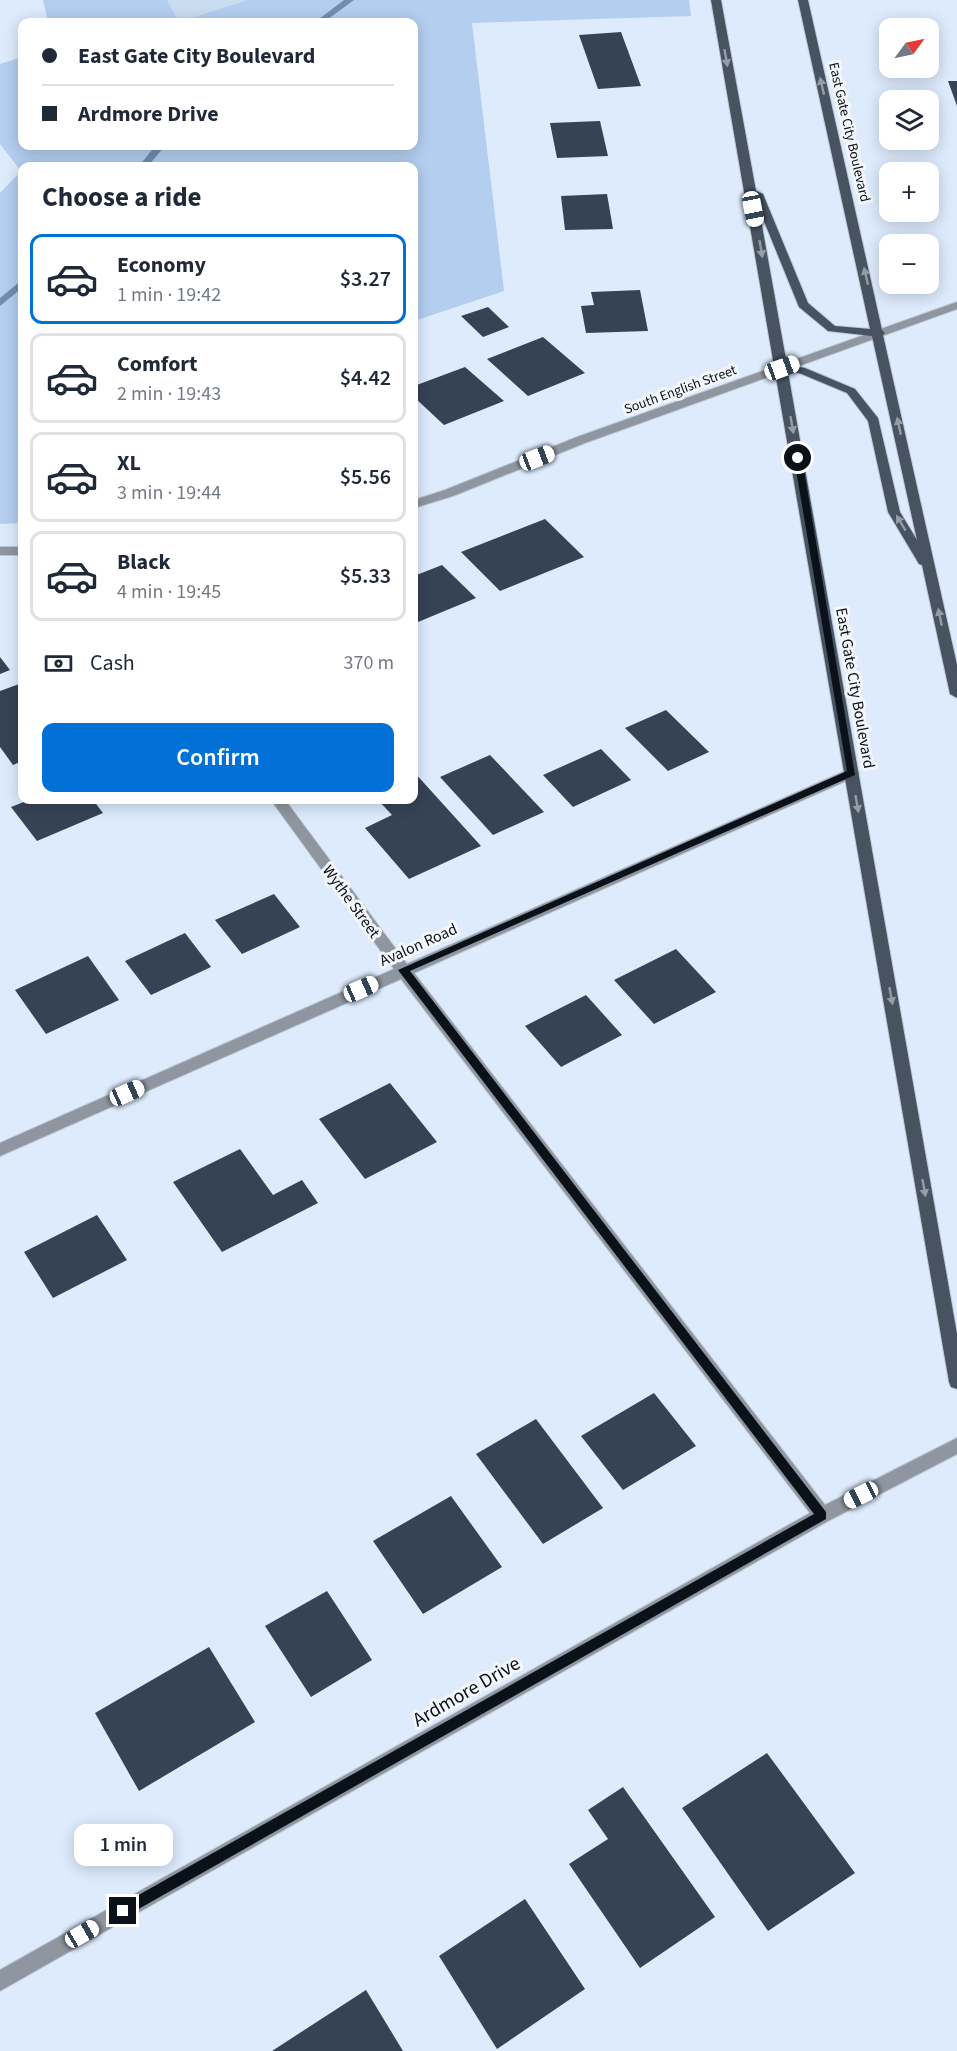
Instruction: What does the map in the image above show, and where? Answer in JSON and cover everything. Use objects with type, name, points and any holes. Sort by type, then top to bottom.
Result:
[{"type":"main road","name":"East Gate City Boulevard","points":[[716,0],[957,1382]]},
{"type":"main road","name":"East Gate City Boulevard","points":[[803,0],[879,333],[957,694]]},
{"type":"main road","points":[[745,163],[803,305],[832,329],[879,333]]},
{"type":"main road","points":[[782,368],[801,370],[851,391],[873,421],[894,512],[931,574]]},
{"type":"street","name":"South English Street","points":[[418,503],[957,305]]},
{"type":"street","points":[[0,551],[18,551]]},
{"type":"street","name":"Avalon Road","points":[[0,1150],[852,773]]},
{"type":"street","name":"Wythe Street","points":[[281,804],[403,970],[822,1515]]},
{"type":"street","name":"Ardmore Drive","points":[[0,1981],[822,1515],[957,1446]]},
{"type":"shaded area","points":[[43,0],[167,0],[177,18],[47,18]]},
{"type":"shaded area","points":[[167,0],[247,0],[191,18],[177,18]]},
{"type":"shaded area","points":[[247,0],[689,0],[691,16],[472,23],[504,291],[418,320],[418,162],[18,162],[18,167],[0,144],[0,64],[18,58],[18,150],[418,150],[418,18],[191,18]]},
{"type":"shaded area","points":[[18,174],[18,523],[0,524],[0,193]]},
{"type":"building","points":[[621,32],[641,86],[598,89],[579,35]]},
{"type":"building","points":[[948,81],[957,81],[957,106]]},
{"type":"building","points":[[600,121],[608,156],[557,158],[550,123]]},
{"type":"building","points":[[607,194],[613,229],[565,230],[561,196]]},
{"type":"building","points":[[640,290],[648,331],[586,333],[581,306],[594,305],[591,292]]},
{"type":"building","points":[[488,307],[509,327],[483,337],[461,316]]},
{"type":"building","points":[[543,337],[585,373],[528,396],[487,359]]},
{"type":"building","points":[[465,367],[504,401],[444,425],[418,401],[418,385]]},
{"type":"building","points":[[545,519],[584,557],[500,591],[461,552]]},
{"type":"building","points":[[442,565],[476,598],[418,622],[418,574]]},
{"type":"building","points":[[0,657],[10,670],[0,674]]},
{"type":"building","points":[[18,684],[18,763],[13,765],[0,747],[0,691]]},
{"type":"building","points":[[666,710],[709,752],[668,771],[625,728]]},
{"type":"building","points":[[601,749],[631,780],[573,807],[543,775]]},
{"type":"building","points":[[490,755],[544,812],[493,835],[440,777]]},
{"type":"building","points":[[418,776],[481,846],[409,879],[365,828],[392,815],[382,804],[418,804]]},
{"type":"building","points":[[19,804],[96,804],[103,813],[37,841],[11,807]]},
{"type":"building","points":[[274,894],[300,927],[242,954],[215,920]]},
{"type":"building","points":[[185,933],[211,967],[151,995],[125,961]]},
{"type":"building","points":[[676,949],[716,992],[654,1024],[614,980]]},
{"type":"building","points":[[88,956],[119,1000],[46,1034],[15,990]]},
{"type":"building","points":[[586,995],[622,1035],[561,1067],[525,1026]]},
{"type":"building","points":[[390,1083],[437,1142],[365,1179],[319,1119]]},
{"type":"building","points":[[240,1149],[273,1195],[302,1180],[318,1203],[222,1252],[173,1182]]},
{"type":"building","points":[[97,1215],[127,1260],[53,1298],[24,1252]]},
{"type":"building","points":[[654,1393],[696,1446],[623,1490],[581,1436]]},
{"type":"building","points":[[536,1419],[603,1508],[543,1544],[476,1454]]},
{"type":"building","points":[[451,1496],[502,1567],[423,1614],[373,1541]]},
{"type":"building","points":[[327,1591],[372,1660],[311,1697],[265,1626]]},
{"type":"building","points":[[209,1647],[255,1722],[139,1791],[95,1713]]},
{"type":"building","points":[[767,1753],[855,1873],[768,1931],[682,1808]]},
{"type":"building","points":[[623,1787],[715,1917],[640,1968],[569,1864],[608,1839],[588,1810]]},
{"type":"building","points":[[525,1899],[585,1989],[497,2049],[439,1956]]},
{"type":"building","points":[[366,1990],[403,2051],[272,2051]]},
{"type":"waterway","points":[[325,18],[350,0]]},
{"type":"waterway","points":[[146,162],[157,150]]},
{"type":"waterway","points":[[0,303],[18,287]]},
{"type":"route","points":[[123,1911],[822,1515],[403,970],[852,773],[798,458]]}]
